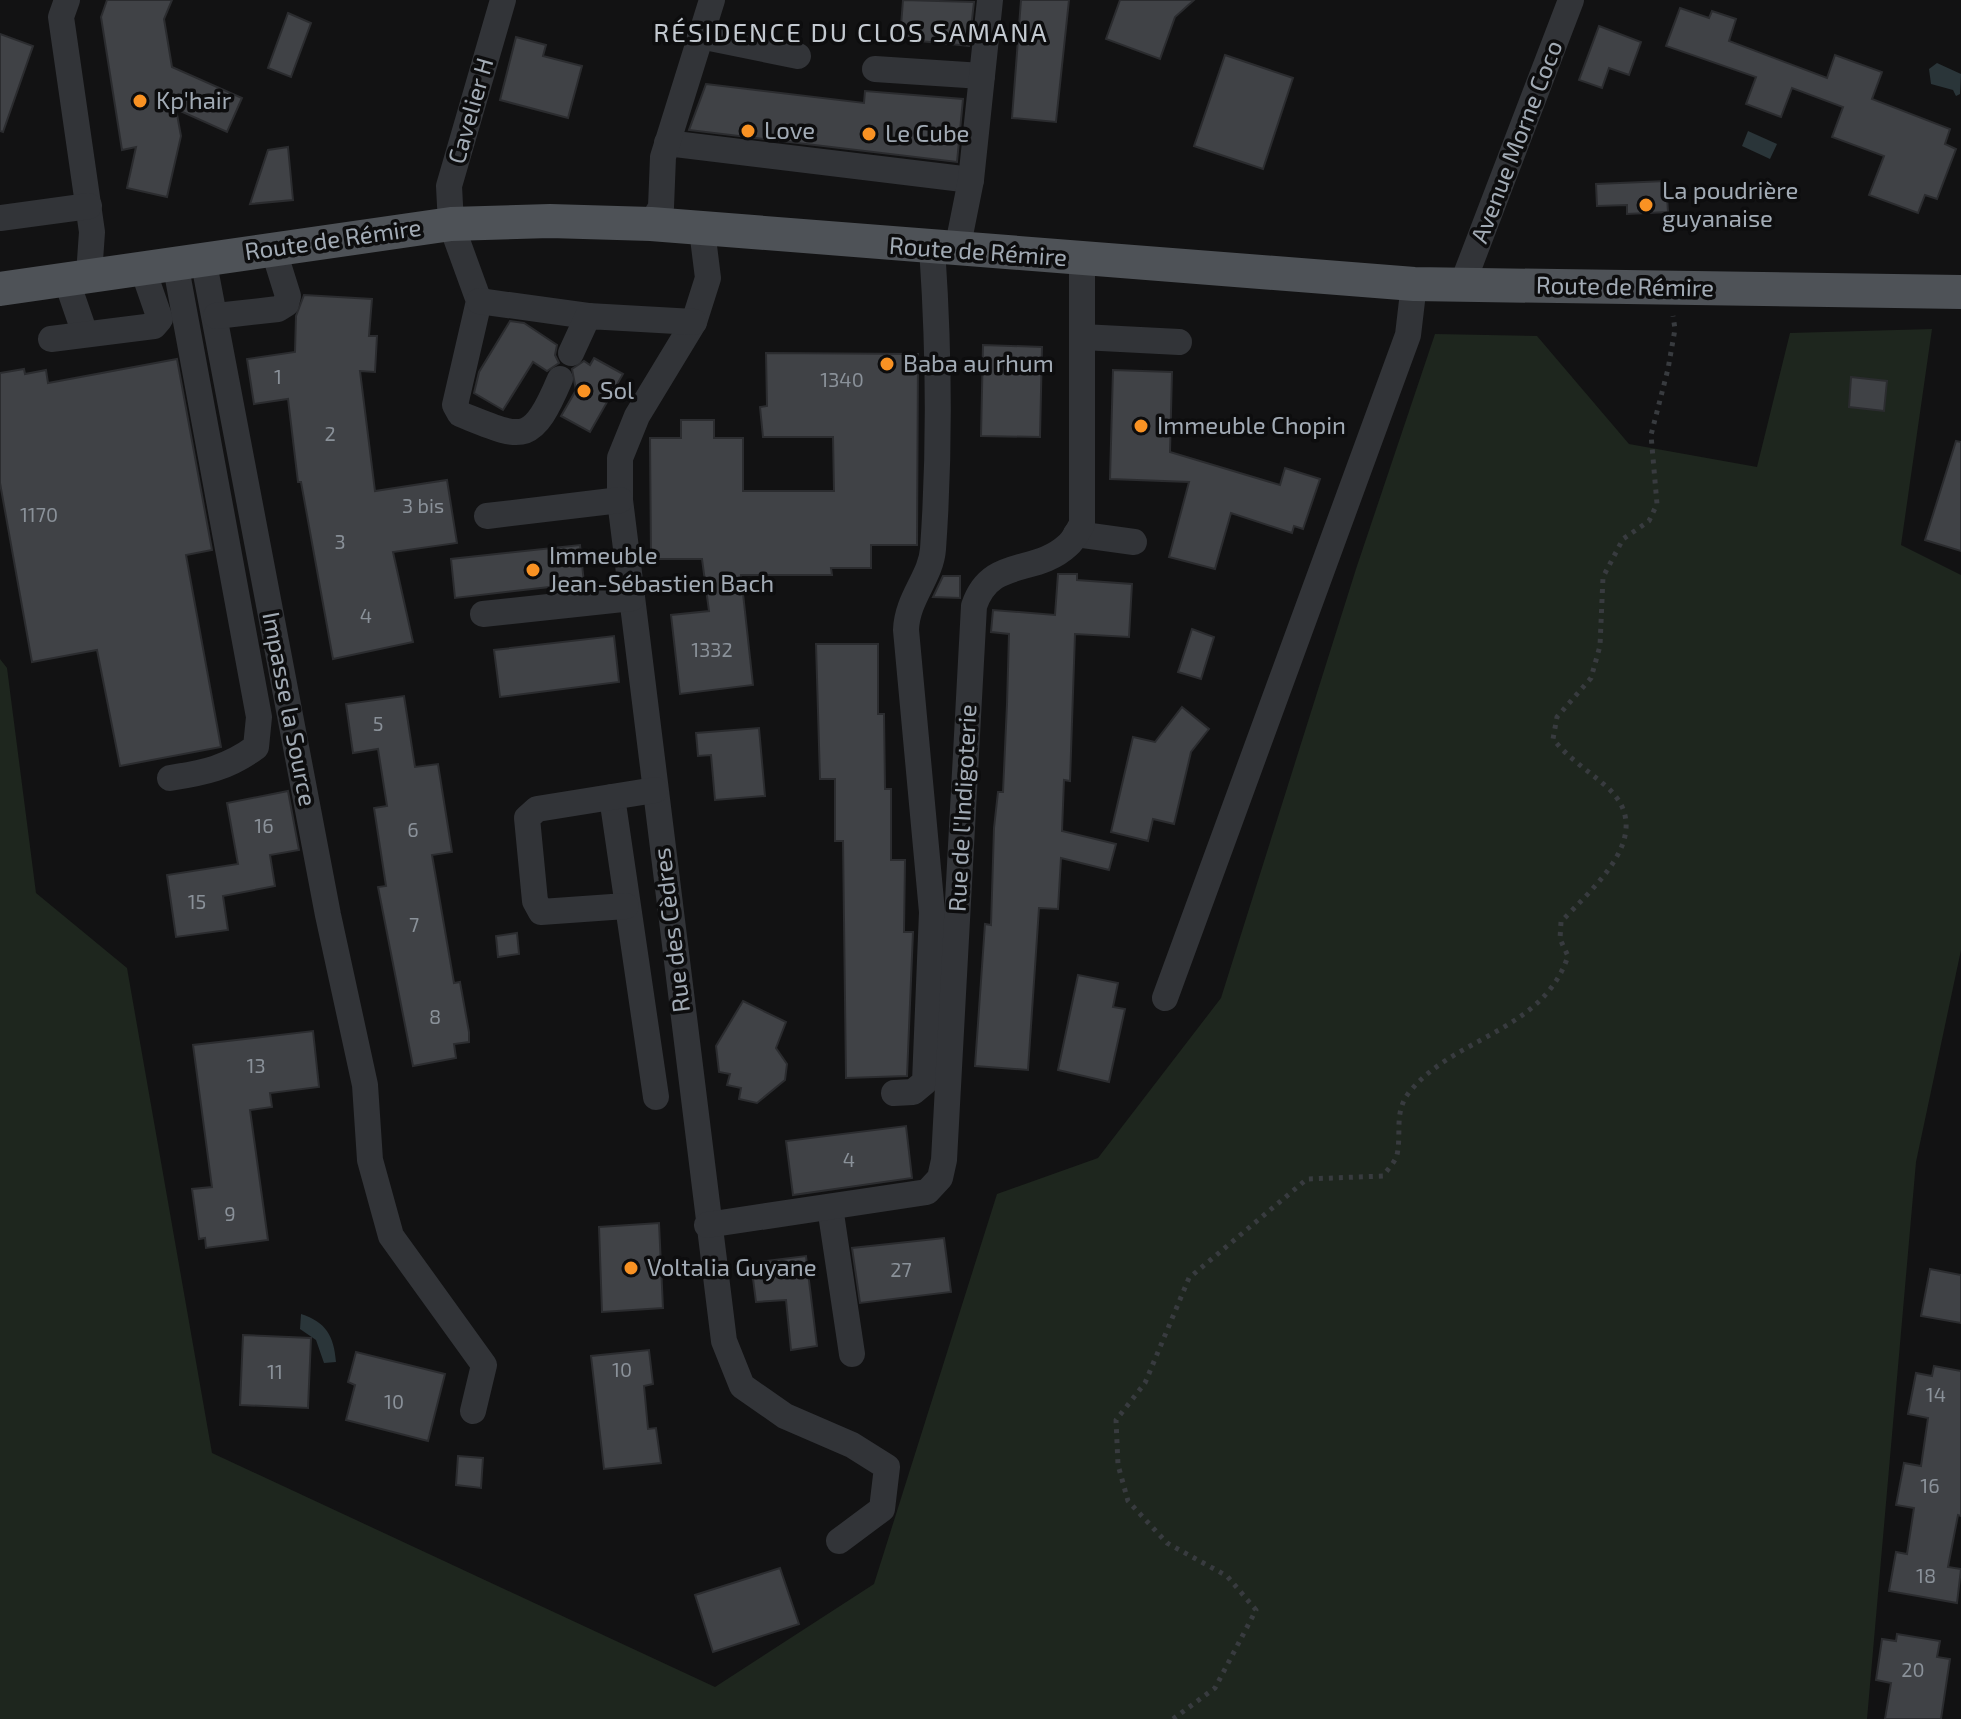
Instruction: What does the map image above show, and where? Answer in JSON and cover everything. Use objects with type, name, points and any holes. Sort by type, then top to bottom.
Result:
[{"type":"main road","name":"Route de Rémire","points":[[0,289],[451,224],[550,221],[651,224],[1414,284],[1961,292]]},
{"type":"street","points":[[67,0],[61,17],[92,232],[78,277],[85,334]]},
{"type":"street","name":"Cavelier H","points":[[479,301],[451,224],[449,186],[503,0]]},
{"type":"street","points":[[651,224],[661,207],[663,157],[712,0]]},
{"type":"street","points":[[894,1093],[913,1092],[925,1082],[932,912],[906,620],[907,611],[933,554],[938,329],[944,249],[971,180],[990,0]]},
{"type":"street","name":"Avenue Morne Coco","points":[[1462,285],[1571,0]]},
{"type":"street","points":[[700,36],[798,56]]},
{"type":"street","points":[[875,69],[982,76]]},
{"type":"street","points":[[667,143],[971,180]]},
{"type":"street","points":[[0,218],[89,206]]},
{"type":"street","name":"Rue des Cèdres","points":[[702,230],[708,278],[694,322],[658,386],[637,416],[620,458],[620,500],[707,1225],[724,1341],[742,1386],[785,1416],[852,1445],[887,1467],[882,1509],[839,1541]]},
{"type":"street","points":[[216,316],[278,309],[286,304],[288,296],[273,248]]},
{"type":"street","points":[[1082,259],[1082,524],[1076,534],[1134,542]]},
{"type":"street","points":[[170,778],[216,771],[242,758],[256,747],[259,717],[189,260]]},
{"type":"street","name":"Impasse la Source","points":[[189,260],[216,316],[328,915],[365,1085],[370,1160],[391,1236],[484,1365],[473,1411]]},
{"type":"street","points":[[51,339],[154,326],[160,319],[142,267]]},
{"type":"street","points":[[1165,998],[1408,335],[1414,284]]},
{"type":"street","points":[[560,379],[543,419],[531,430],[511,434],[460,414],[455,405],[479,301],[588,316],[694,322]]},
{"type":"street","points":[[571,353],[588,316]]},
{"type":"street","points":[[1082,337],[1179,342]]},
{"type":"street","points":[[487,516],[620,500]]},
{"type":"street","name":"Rue de l'Indigoterie","points":[[707,1225],[927,1192],[940,1178],[974,606],[979,590],[990,577],[1039,562],[1069,545],[1076,534]]},
{"type":"street","points":[[483,614],[632,598]]},
{"type":"street","points":[[626,906],[541,912],[533,888],[527,818],[537,809],[655,790]]},
{"type":"street","points":[[612,797],[656,1097]]},
{"type":"street","points":[[830,1207],[852,1354]]},
{"type":"path","points":[[1173,1719],[1215,1688],[1256,1610],[1227,1576],[1167,1543],[1128,1501],[1118,1465],[1116,1420],[1145,1383],[1189,1278],[1307,1179],[1383,1176],[1396,1157],[1398,1111],[1411,1091],[1445,1060],[1505,1030],[1536,1006],[1568,956],[1560,939],[1561,922],[1607,873],[1624,845],[1626,818],[1610,790],[1570,760],[1553,739],[1557,717],[1591,678],[1600,646],[1603,577],[1623,539],[1649,521],[1657,504],[1651,435],[1675,329]]},
{"type":"shaded area","points":[[1937,63],[1961,74],[1960,94],[1956,96],[1953,90],[1931,84],[1929,69]]},
{"type":"shaded area","points":[[1748,131],[1777,144],[1770,159],[1742,146]]},
{"type":"shaded area","points":[[1932,329],[1901,545],[1961,575],[1961,950],[1916,1162],[1867,1719],[0,1719],[0,659],[7,668],[36,893],[127,968],[212,1453],[715,1687],[874,1584],[997,1194],[1098,1158],[1221,998],[1356,569],[1435,334],[1537,336],[1629,444],[1757,467],[1790,333]]},
{"type":"shaded area","points":[[301,1314],[317,1321],[327,1331],[336,1362],[324,1363],[316,1340],[300,1329]]},
{"type":"building","points":[[107,0],[172,0],[164,19],[172,67],[242,98],[227,132],[176,109],[181,136],[167,197],[127,188],[136,147],[122,150],[101,17]]},
{"type":"building","points":[[903,0],[974,2],[969,46],[900,39]]},
{"type":"building","points":[[1021,0],[1069,0],[1056,122],[1012,118]]},
{"type":"building","points":[[1120,0],[1194,0],[1175,17],[1160,59],[1106,39]]},
{"type":"building","points":[[1680,8],[1709,18],[1712,11],[1736,19],[1729,41],[1827,78],[1835,55],[1882,72],[1872,99],[1950,129],[1945,144],[1956,149],[1937,199],[1925,195],[1918,213],[1869,195],[1884,156],[1832,137],[1843,107],[1792,88],[1781,117],[1746,104],[1756,77],[1666,46]]},
{"type":"building","points":[[288,13],[311,23],[291,77],[268,68]]},
{"type":"building","points":[[1599,26],[1641,42],[1629,75],[1609,68],[1602,88],[1579,80]]},
{"type":"building","points":[[0,34],[33,46],[3,132],[0,131]]},
{"type":"building","points":[[516,37],[546,45],[543,56],[582,66],[568,118],[500,100]]},
{"type":"building","points":[[1225,55],[1293,78],[1263,169],[1194,146]]},
{"type":"building","points":[[706,84],[864,103],[865,91],[963,99],[957,162],[689,130]]},
{"type":"building","points":[[288,147],[293,200],[250,204],[268,150]]},
{"type":"building","points":[[1666,181],[1668,212],[1627,214],[1627,205],[1597,206],[1596,184]]},
{"type":"building","points":[[304,295],[372,299],[369,336],[377,336],[375,372],[360,371],[375,491],[447,480],[457,543],[393,552],[413,642],[333,659],[301,482],[298,482],[288,399],[254,404],[247,359],[295,352],[296,316]]},
{"type":"building","points":[[510,321],[524,323],[557,345],[555,355],[559,363],[547,371],[533,362],[503,410],[474,393],[479,372]]},
{"type":"building","points":[[983,345],[1042,347],[1040,437],[981,436]]},
{"type":"building","points":[[766,353],[918,354],[917,545],[871,545],[871,568],[831,568],[832,575],[741,575],[753,685],[680,694],[671,615],[709,611],[702,559],[651,559],[650,438],[681,438],[681,420],[714,420],[714,438],[743,438],[743,491],[834,491],[833,437],[763,437],[760,407],[767,406]]},
{"type":"building","points":[[594,358],[623,374],[590,432],[561,416],[576,390],[572,369],[584,361],[590,365]]},
{"type":"building","points":[[177,359],[212,550],[186,555],[221,747],[120,766],[97,650],[32,662],[0,483],[0,373],[24,369],[25,374],[46,370],[48,383]]},
{"type":"building","points":[[1113,370],[1172,372],[1170,452],[1280,485],[1285,468],[1320,479],[1303,529],[1294,526],[1292,533],[1231,513],[1215,569],[1169,557],[1189,482],[1110,479]]},
{"type":"building","points":[[1851,377],[1887,381],[1884,411],[1849,407]]},
{"type":"building","points":[[1956,441],[1961,442],[1961,551],[1925,540]]},
{"type":"building","name":"Immeuble Jean-Sébastien Bach","points":[[580,545],[584,583],[455,598],[451,559]]},
{"type":"building","points":[[1058,574],[1077,574],[1077,580],[1132,584],[1129,637],[1075,634],[1070,781],[1064,780],[1062,831],[1116,844],[1109,870],[1061,858],[1058,909],[1039,908],[1028,1070],[975,1066],[985,924],[991,925],[994,828],[998,792],[1003,792],[1007,704],[1009,634],[991,632],[993,610],[1055,615]]},
{"type":"building","points":[[943,576],[960,576],[960,598],[933,597]]},
{"type":"building","points":[[1192,629],[1214,637],[1201,679],[1178,672]]},
{"type":"building","points":[[614,636],[619,682],[500,697],[494,650]]},
{"type":"building","points":[[816,644],[878,644],[878,714],[884,714],[885,789],[891,789],[891,860],[905,860],[904,932],[913,932],[907,1076],[846,1078],[843,841],[835,841],[835,779],[820,779]]},
{"type":"building","points":[[404,696],[415,767],[438,764],[452,852],[432,855],[454,983],[460,982],[469,1032],[469,1042],[454,1044],[456,1058],[413,1066],[378,887],[386,886],[374,808],[387,806],[378,749],[353,753],[346,704]]},
{"type":"building","points":[[1182,707],[1209,729],[1191,752],[1174,824],[1153,819],[1148,841],[1111,832],[1133,737],[1155,742]]},
{"type":"building","points":[[759,728],[765,796],[715,800],[711,755],[698,756],[696,733]]},
{"type":"building","points":[[288,791],[299,850],[270,855],[275,886],[223,896],[228,930],[176,937],[167,875],[238,864],[227,803]]},
{"type":"building","points":[[517,933],[519,954],[498,957],[496,936]]},
{"type":"building","points":[[1078,975],[1118,983],[1113,1007],[1125,1009],[1109,1082],[1058,1070]]},
{"type":"building","points":[[743,1001],[786,1022],[776,1048],[787,1064],[785,1080],[757,1103],[739,1099],[741,1088],[727,1085],[730,1074],[719,1072],[716,1046]]},
{"type":"building","points":[[313,1031],[319,1087],[270,1093],[272,1107],[250,1110],[268,1240],[206,1248],[205,1238],[199,1239],[192,1189],[212,1187],[193,1045]]},
{"type":"building","points":[[906,1126],[912,1178],[793,1195],[786,1141]]},
{"type":"building","points":[[659,1223],[663,1308],[602,1312],[599,1227]]},
{"type":"building","points":[[944,1238],[951,1292],[860,1303],[852,1248]]},
{"type":"building","points":[[806,1256],[817,1346],[791,1350],[786,1300],[756,1302],[751,1263]]},
{"type":"building","points":[[1930,1269],[1961,1275],[1961,1323],[1921,1316]]},
{"type":"building","points":[[243,1335],[311,1338],[308,1408],[240,1405]]},
{"type":"building","points":[[649,1350],[653,1384],[644,1386],[648,1429],[656,1428],[661,1463],[604,1469],[591,1356]]},
{"type":"building","points":[[356,1352],[445,1374],[428,1441],[346,1420],[355,1385],[348,1382]]},
{"type":"building","points":[[1934,1366],[1961,1371],[1961,1516],[1958,1515],[1948,1567],[1961,1569],[1957,1603],[1889,1591],[1896,1552],[1907,1554],[1914,1508],[1896,1505],[1904,1463],[1921,1466],[1928,1418],[1908,1414],[1916,1373],[1932,1376]]},
{"type":"building","points":[[458,1456],[483,1458],[481,1488],[456,1485]]},
{"type":"building","points":[[780,1568],[799,1624],[713,1652],[695,1595]]},
{"type":"building","points":[[1897,1634],[1940,1641],[1937,1657],[1950,1659],[1941,1719],[1885,1719],[1891,1683],[1876,1680],[1882,1639],[1896,1641]]},
{"type":"place","name":"Kp'hair","points":[[140,101]]},
{"type":"place","name":"Love","points":[[748,131]]},
{"type":"place","name":"Le Cube","points":[[869,134]]},
{"type":"place","name":"La poudrière guyanaise","points":[[1646,205]]},
{"type":"place","name":"Baba au rhum","points":[[887,364]]},
{"type":"place","name":"Sol","points":[[584,391]]},
{"type":"place","name":"Immeuble Chopin","points":[[1141,426]]},
{"type":"place","name":"Immeuble Jean-Sébastien Bach","points":[[533,570]]},
{"type":"place","name":"Voltalia Guyane","points":[[631,1268]]},
{"type":"district","name":"RÉSIDENCE DU CLOS SAMANA","points":[[851,33]]}]
